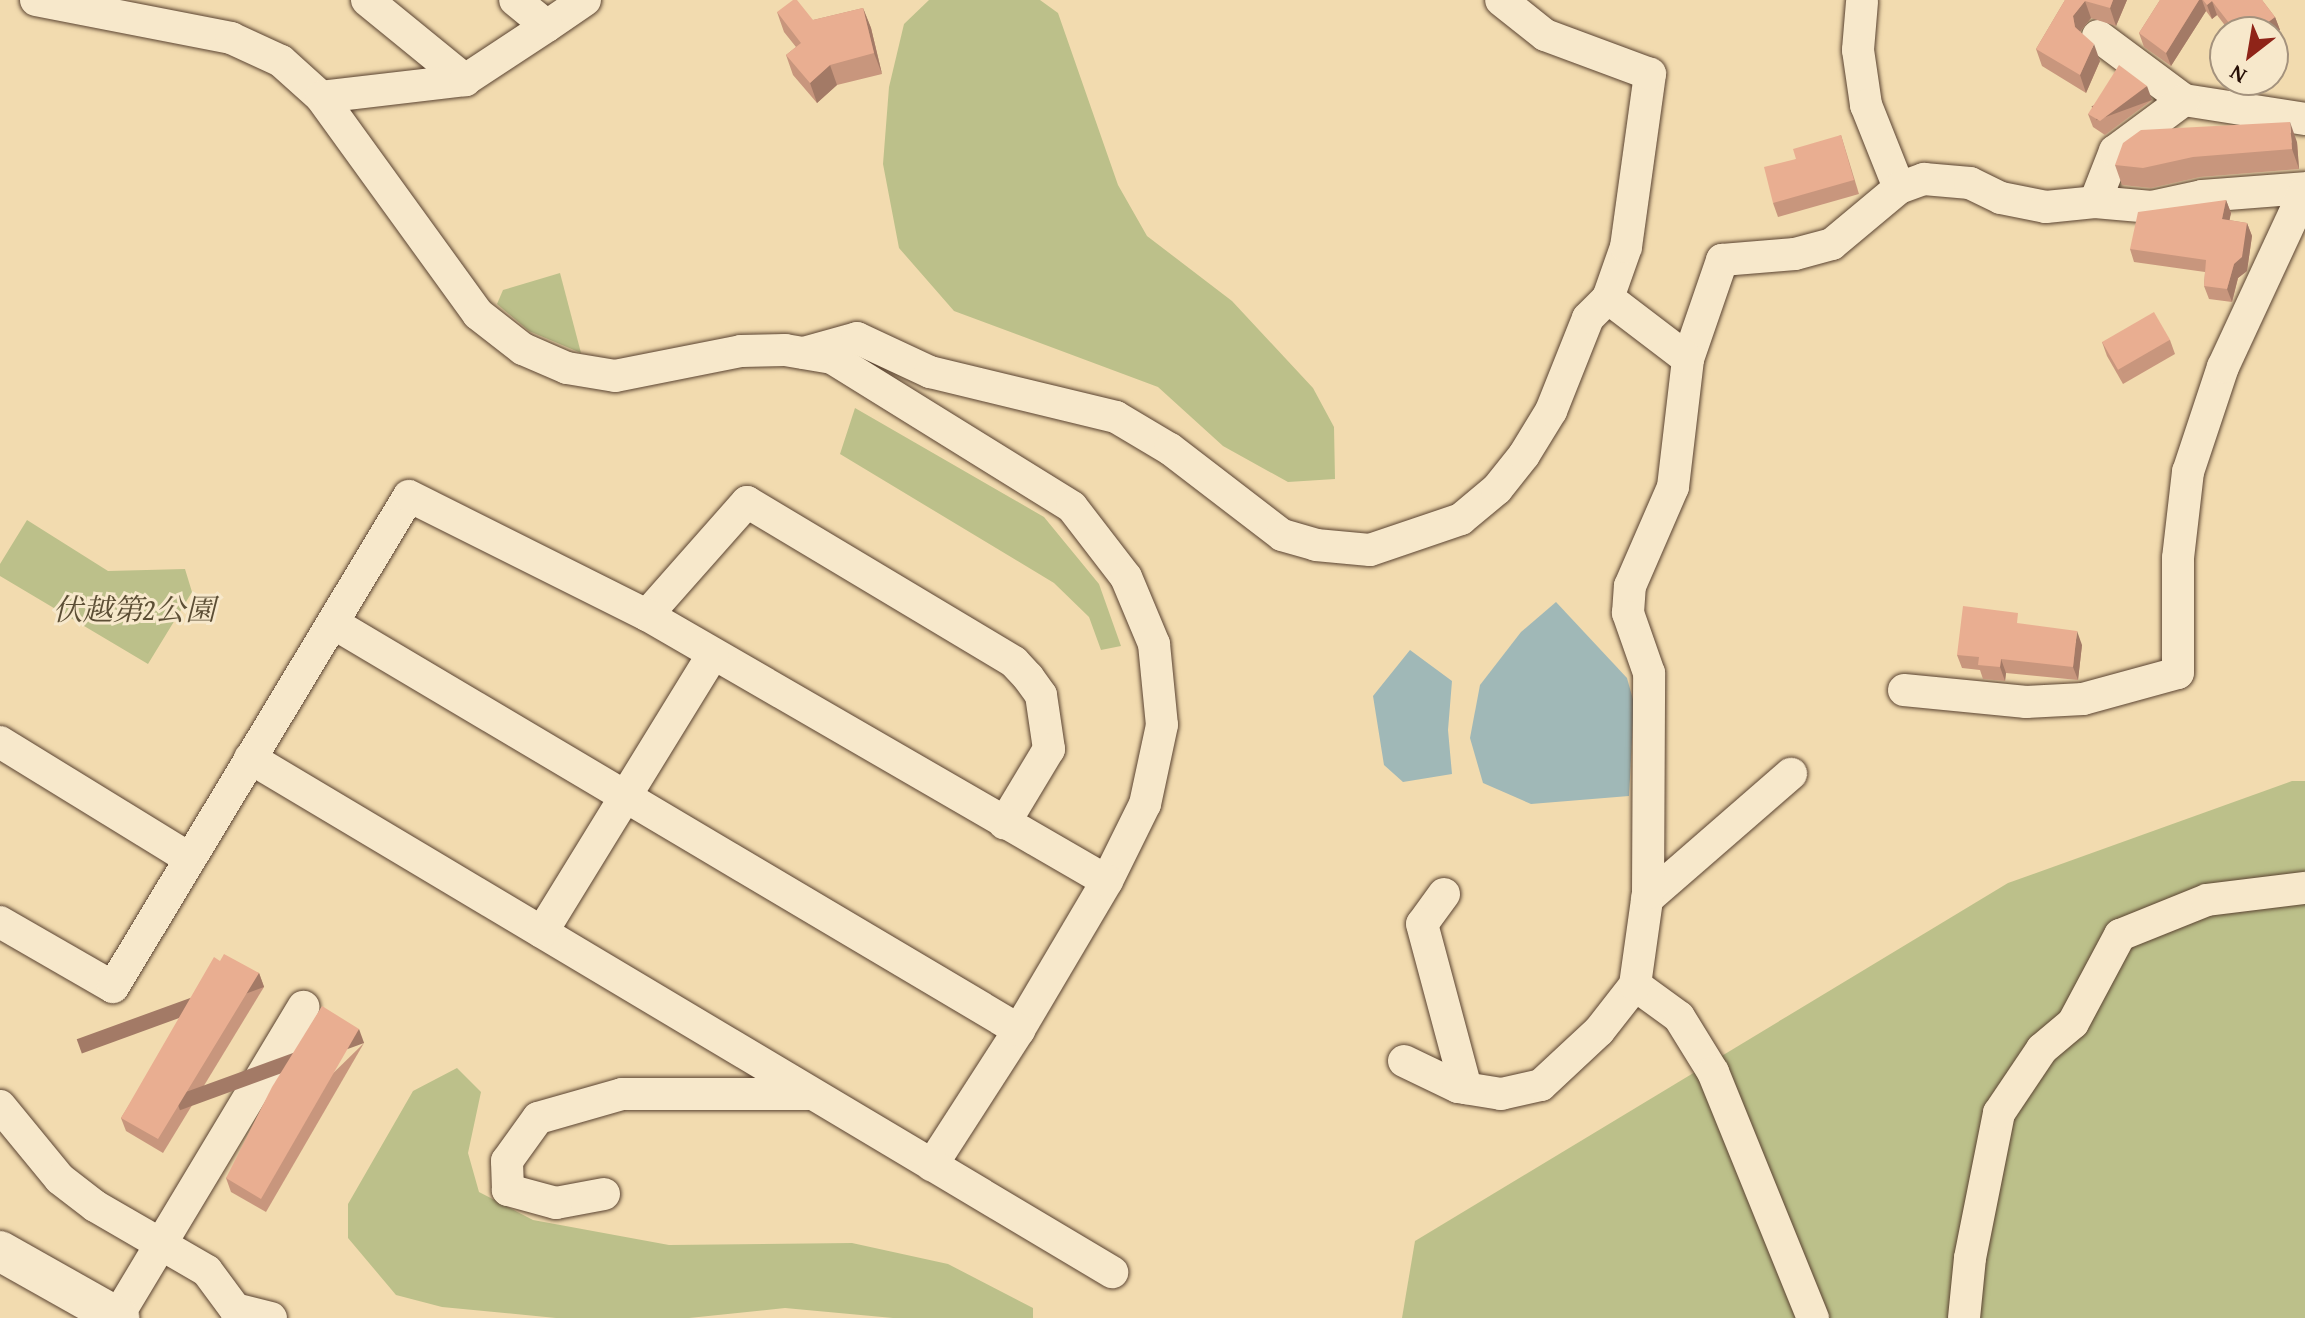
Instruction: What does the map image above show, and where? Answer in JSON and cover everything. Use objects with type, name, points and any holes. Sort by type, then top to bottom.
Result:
[{"type":"street","points":[[36,0],[231,38],[281,61],[321,97],[478,314],[523,349],[567,368],[615,376],[741,351],[802,353],[832,358],[1061,499],[1126,577],[1154,644],[1162,725],[1145,804],[1107,881],[1019,1030],[932,1165]]},
{"type":"street","points":[[367,0],[465,80]]},
{"type":"street","points":[[515,0],[547,26]]},
{"type":"street","points":[[321,97],[465,80],[585,0]]},
{"type":"street","points":[[802,353],[857,338],[930,372],[1116,417],[1170,449],[1282,535],[1316,545],[1370,550],[1404,543],[1461,519],[1497,489],[1551,411],[1588,318],[1608,298],[1626,247],[1650,74],[1545,35],[1501,0]]},
{"type":"street","points":[[1862,2],[1858,50],[1866,105],[1899,188]]},
{"type":"street","points":[[2098,36],[2184,100],[2305,119]]},
{"type":"street","points":[[2095,202],[2115,151],[2184,100]]},
{"type":"street","points":[[1404,1061],[1466,1088],[1501,1094],[1541,1085],[1599,1031],[1635,985],[1647,899],[1649,673],[1628,613],[1630,586],[1673,487],[1688,359],[1722,260],[1795,254],[1832,244],[1899,188],[1924,179],[1970,183],[2001,198],[2046,207],[2095,202],[2152,207],[2202,196],[2305,189],[2223,367],[2188,472],[2178,558],[2178,673],[2083,699],[2026,702],[1904,690]]},
{"type":"street","points":[[1608,298],[1688,359]]},
{"type":"street","points":[[0,922],[113,987],[409,496],[647,615],[1107,881]]},
{"type":"street","points":[[647,615],[747,502],[1014,662],[1028,677],[1041,695],[1049,749],[1004,824]]},
{"type":"street","points":[[333,623],[1019,1030]]},
{"type":"street","points":[[542,932],[713,654]]},
{"type":"street","points":[[0,742],[190,859]]},
{"type":"street","points":[[250,758],[1112,1272]]},
{"type":"street","points":[[1647,899],[1791,774]]},
{"type":"street","points":[[1964,1318],[1970,1258],[1999,1113],[2042,1049],[2073,1023],[2120,935],[2207,900],[2305,888]]},
{"type":"street","points":[[1444,894],[1422,924],[1466,1088]]},
{"type":"street","points":[[1635,985],[1679,1017],[1713,1072],[1813,1318]]},
{"type":"street","points":[[0,1251],[118,1317],[159,1242],[303,1007]]},
{"type":"street","points":[[604,1194],[556,1203],[508,1190],[507,1161],[538,1118],[622,1094],[814,1094]]},
{"type":"street","points":[[0,1106],[60,1179],[95,1206],[207,1271],[235,1309],[271,1318]]},
{"type":"green space","points":[[929,0],[1040,0],[1058,13],[1118,185],[1147,236],[1232,301],[1313,388],[1334,427],[1335,479],[1288,482],[1223,446],[1158,387],[954,311],[899,248],[883,164],[889,87],[904,24]]},
{"type":"green space","points":[[560,273],[581,353],[529,331],[497,304],[503,290]]},
{"type":"green space","points":[[855,408],[1044,517],[1099,584],[1121,646],[1101,650],[1089,617],[1054,583],[840,454]]},
{"type":"green space","name":"伏越第2公園","points":[[27,520],[108,571],[185,569],[192,592],[148,664],[0,576],[0,564]]},
{"type":"green space","points":[[2292,781],[2305,781],[2305,1318],[1402,1318],[1415,1241],[2008,883]]},
{"type":"green space","points":[[457,1068],[481,1092],[468,1153],[479,1192],[533,1220],[669,1245],[852,1243],[948,1264],[1033,1308],[1033,1318],[893,1318],[785,1308],[689,1318],[556,1318],[442,1307],[396,1295],[348,1238],[348,1204],[413,1091]]},
{"type":"water","points":[[1556,602],[1627,678],[1634,703],[1629,796],[1531,804],[1483,783],[1470,738],[1480,685],[1521,632]]},
{"type":"water","points":[[1410,650],[1452,681],[1448,730],[1452,774],[1403,782],[1384,765],[1373,696]]},
{"type":"building","points":[[797,0],[813,20],[863,8],[874,53],[830,65],[810,83],[786,55],[801,43],[777,12]]},
{"type":"building","points":[[2065,0],[2113,0],[2110,8],[2085,1],[2073,16],[2075,27],[2094,44],[2080,75],[2036,49]]},
{"type":"building","points":[[2160,0],[2199,0],[2166,53],[2139,33]]},
{"type":"building","points":[[2203,0],[2262,0],[2274,16],[2224,16],[2212,1],[2207,5]]},
{"type":"building","points":[[2119,65],[2147,86],[2100,121],[2088,114]]},
{"type":"building","points":[[2290,122],[2292,149],[2193,157],[2143,168],[2115,165],[2123,143],[2141,130]]},
{"type":"building","points":[[1841,135],[1854,180],[1773,203],[1764,167],[1796,159],[1793,149]]},
{"type":"building","points":[[2226,200],[2222,219],[2247,223],[2242,257],[2234,264],[2227,289],[2204,286],[2206,260],[2130,249],[2138,212]]},
{"type":"building","points":[[2154,312],[2170,340],[2118,370],[2102,342]]},
{"type":"building","points":[[1963,606],[2018,613],[2017,623],[2077,631],[2073,667],[2001,659],[2000,667],[1978,665],[1979,657],[1957,655]]},
{"type":"building","points":[[224,954],[259,973],[158,1139],[121,1118],[214,957],[220,961]]},
{"type":"building","points":[[322,1006],[359,1029],[261,1199],[226,1178],[272,1087]]}]
